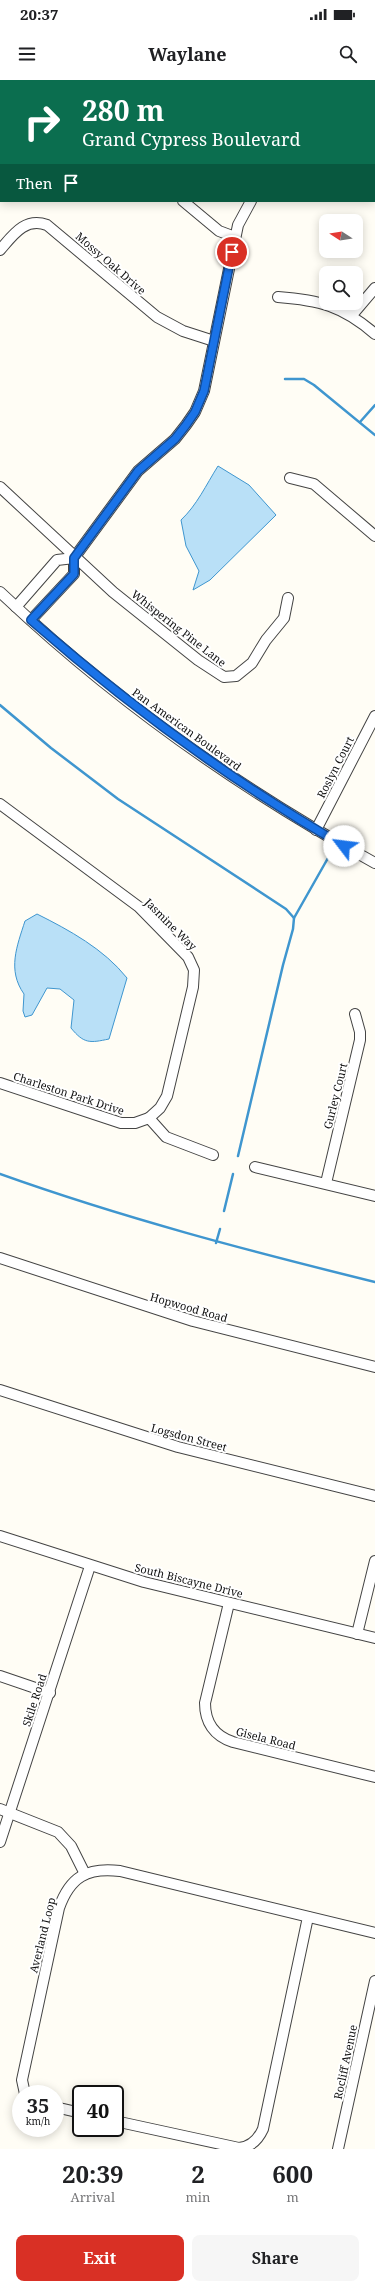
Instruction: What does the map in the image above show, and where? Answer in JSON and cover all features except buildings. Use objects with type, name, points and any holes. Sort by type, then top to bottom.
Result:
[{"type":"street","points":[[184,202],[219,231],[236,237]]},
{"type":"street","points":[[31,620],[74,574],[74,558],[138,471],[175,439],[190,419],[204,391],[236,237],[242,216],[250,202]]},
{"type":"street","name":"Mossy Oak Drive","points":[[0,250],[23,226],[34,222],[47,225],[157,317],[183,331],[214,340]]},
{"type":"street","points":[[352,315],[375,288]]},
{"type":"street","points":[[278,297],[319,302],[352,315],[375,334]]},
{"type":"street","points":[[290,478],[314,484],[375,536]]},
{"type":"street","points":[[0,487],[74,558]]},
{"type":"street","points":[[16,607],[57,560],[74,558]]},
{"type":"street","name":"Whispering Pine Lane","points":[[74,558],[198,660],[224,677],[236,676],[252,663],[266,640],[284,618],[288,598]]},
{"type":"street","name":"Pan American Boulevard","points":[[0,592],[98,678],[176,738],[246,786],[316,830],[375,863]]},
{"type":"street","name":"Roslyn Court","points":[[316,830],[375,716]]},
{"type":"street","name":"Jasmine Way","points":[[0,804],[139,907],[183,950],[190,960],[194,976],[193,988],[167,1096],[160,1108],[149,1118]]},
{"type":"street","name":"Gurley Court","points":[[326,1184],[360,1040],[360,1032],[356,1014]]},
{"type":"street","name":"Charleston Park Drive","points":[[0,1083],[121,1123],[135,1123],[149,1118]]},
{"type":"street","points":[[149,1118],[166,1137],[213,1155]]},
{"type":"street","points":[[255,1167],[375,1196]]},
{"type":"street","name":"Hopwood Road","points":[[0,1258],[193,1321],[375,1367]]},
{"type":"street","name":"Logsdon Street","points":[[0,1390],[178,1447],[375,1496]]},
{"type":"street","name":"South Biscayne Drive","points":[[0,1536],[144,1582],[375,1638]]},
{"type":"street","points":[[357,1634],[375,1561]]},
{"type":"street","name":"Skile Road","points":[[0,1842],[50,1693],[90,1566]]},
{"type":"street","name":"Gisela Road","points":[[229,1603],[205,1703],[207,1719],[214,1730],[223,1738],[232,1742],[375,1777]]},
{"type":"street","points":[[0,1676],[50,1693]]},
{"type":"street","points":[[0,1809],[48,1827],[64,1837],[85,1874]]},
{"type":"street","name":"Averland Loop","points":[[23,2085],[22,2080],[59,1908],[67,1889],[78,1877],[99,1870],[120,1871],[375,1933]]},
{"type":"street","points":[[124,2123],[239,2148],[245,2148],[255,2142],[263,2129],[308,1917]]},
{"type":"street","name":"Rocliff Avenue","points":[[338,2149],[375,1981]]},
{"type":"water","points":[[218,466],[249,485],[276,515],[210,580],[193,590],[199,571],[186,546],[181,520],[197,501]]},
{"type":"water","points":[[37,914],[97,949],[127,978],[109,1039],[97,1041],[84,1040],[71,1028],[74,1000],[60,989],[47,988],[32,1015],[25,1017],[23,1011],[24,994],[16,976],[15,958],[25,921]]},
{"type":"waterway","points":[[285,379],[304,379],[314,385],[375,435]]},
{"type":"waterway","points":[[360,422],[375,405]]},
{"type":"waterway","points":[[0,705],[51,748],[118,799],[286,909],[294,918],[293,929],[283,965],[238,1156]]},
{"type":"waterway","points":[[294,918],[328,858]]},
{"type":"waterway","points":[[0,1174],[93,1205],[186,1233],[375,1282]]},
{"type":"waterway","points":[[224,1211],[233,1174]]},
{"type":"waterway","points":[[216,1243],[220,1229]]},
{"type":"route","points":[[232,252],[204,391],[195,412],[175,439],[149,460],[128,483],[74,558],[74,574],[31,620],[98,678],[176,738],[246,786],[344,846]]}]
